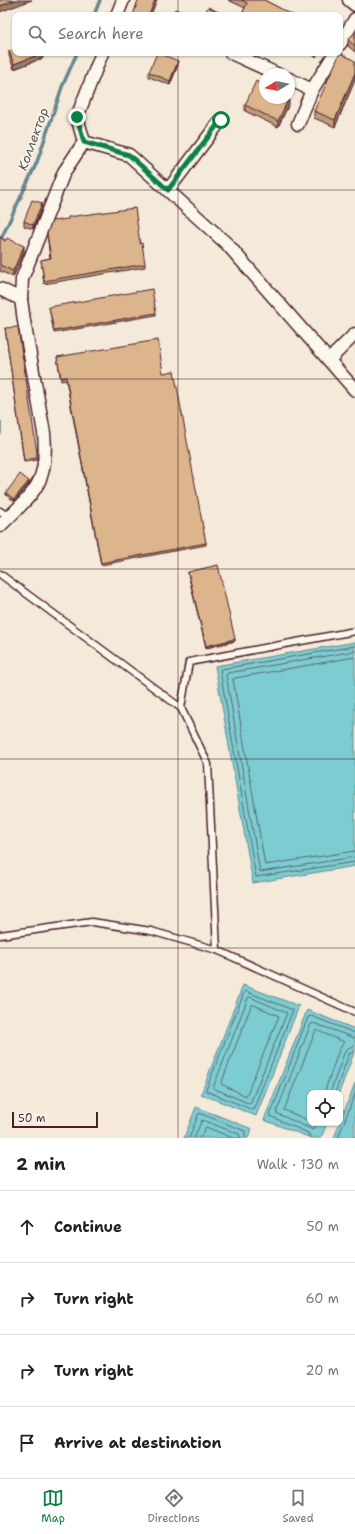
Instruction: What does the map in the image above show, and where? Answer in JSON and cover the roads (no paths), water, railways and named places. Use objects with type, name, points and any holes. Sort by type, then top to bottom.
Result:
[{"type":"street","points":[[118,12],[123,0]]},
{"type":"street","points":[[349,0],[355,5]]},
{"type":"street","points":[[343,39],[355,19]]},
{"type":"street","points":[[3,518],[38,486],[45,460],[44,433],[21,299],[22,279],[64,172],[84,142],[77,117],[101,56]]},
{"type":"street","points":[[238,56],[264,68]]},
{"type":"street","points":[[298,124],[312,90],[333,56]]},
{"type":"street","points":[[295,82],[312,90]]},
{"type":"street","points":[[168,190],[221,120]]},
{"type":"street","points":[[84,142],[129,155],[228,244],[355,390]]},
{"type":"street","points":[[0,289],[21,299]]},
{"type":"street","points":[[329,360],[355,334]]},
{"type":"lane","points":[[0,574],[181,708],[208,764],[218,950]]},
{"type":"lane","points":[[181,708],[189,662],[355,631]]},
{"type":"lane","points":[[0,935],[92,922],[151,931],[218,950],[355,1012]]},
{"type":"water","points":[[355,642],[355,866],[253,883],[215,666]]},
{"type":"water","points":[[243,985],[299,1006],[256,1116],[201,1094]]},
{"type":"water","points":[[307,1010],[355,1029],[355,1050],[340,1090],[307,1090],[307,1126],[326,1126],[321,1138],[311,1138],[264,1120]]},
{"type":"water","points":[[355,1083],[355,1138],[334,1138],[339,1126],[343,1126],[343,1114]]},
{"type":"water","points":[[196,1107],[252,1129],[248,1138],[184,1138]]},
{"type":"waterway","points":[[95,12],[100,0]]},
{"type":"waterway","name":"Коллектор","points":[[0,241],[37,162],[62,87],[76,56]]},
{"type":"waterway","name":"Коллектор","points":[[0,422],[0,433]]}]
